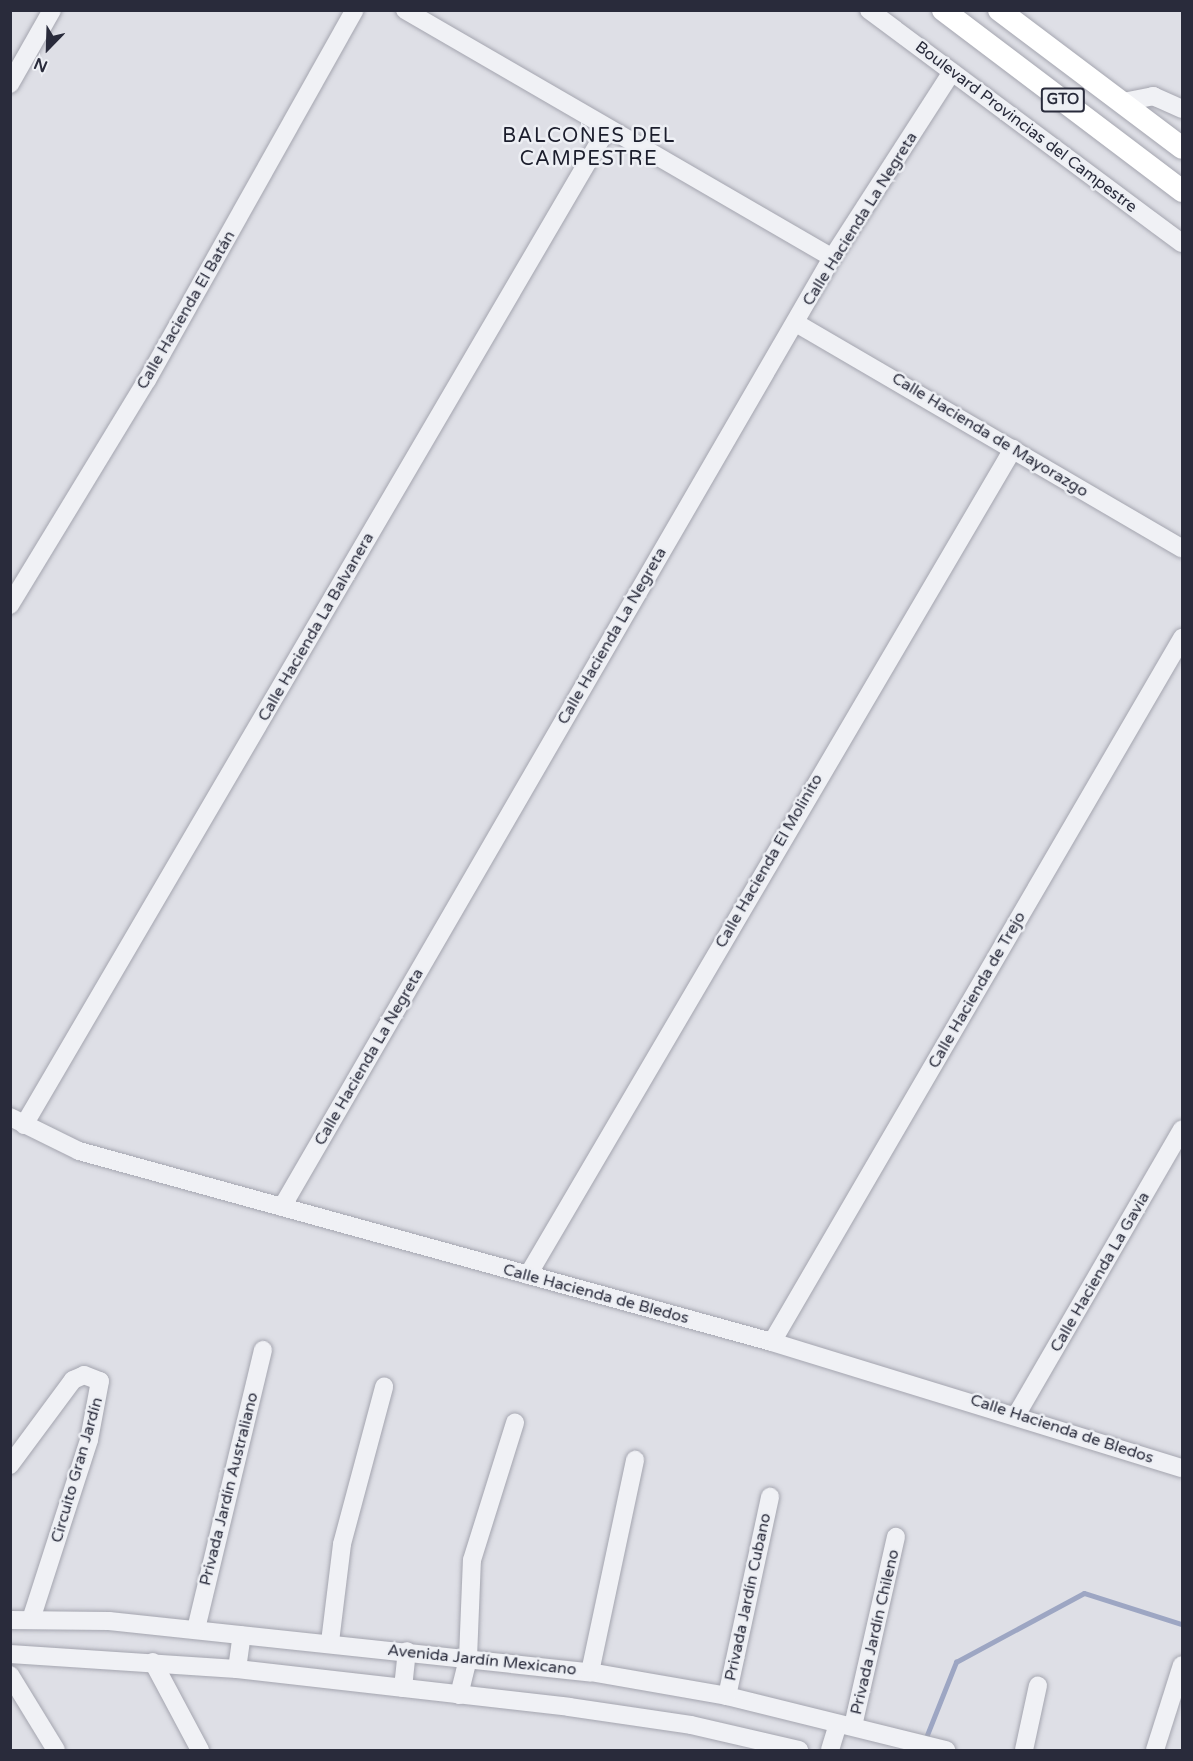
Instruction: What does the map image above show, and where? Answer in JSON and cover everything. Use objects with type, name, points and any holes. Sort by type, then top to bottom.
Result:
[{"type":"main road","name":"GTO","points":[[943,10],[1182,191]]},
{"type":"main road","name":"GTO","points":[[999,10],[1124,102],[1182,148]]},
{"type":"street","points":[[10,84],[52,10]]},
{"type":"street","name":"Calle Hacienda El Batán","points":[[10,605],[147,380],[355,10]]},
{"type":"street","points":[[405,10],[832,258]]},
{"type":"street","name":"Boulevard Provincias del Campestre","points":[[869,10],[1182,243]]},
{"type":"street","name":"Calle Hacienda La Negreta","points":[[282,1207],[832,258],[952,72]]},
{"type":"street","points":[[1124,102],[1153,96],[1182,109]]},
{"type":"street","name":"Calle Hacienda La Balvanera","points":[[17,1121],[607,129]]},
{"type":"street","name":"Calle Hacienda de Mayorazgo","points":[[796,323],[1182,549]]},
{"type":"street","name":"Calle Hacienda El Molinito","points":[[528,1275],[1013,448]]},
{"type":"street","name":"Calle Hacienda de Trejo","points":[[772,1342],[1182,638]]},
{"type":"street","name":"Calle Hacienda de Bledos","points":[[17,1121],[79,1151],[772,1342],[1017,1414],[1182,1468]]},
{"type":"street","name":"Calle Hacienda La Gavia","points":[[1017,1414],[1182,1129]]},
{"type":"street","name":"Privada Jardín Australiano","points":[[196,1629],[263,1350]]},
{"type":"street","name":"Circuito Gran Jardín","points":[[10,1465],[73,1380],[91,1375],[100,1381],[89,1440],[31,1620]]},
{"type":"street","points":[[330,1642],[342,1544],[384,1387]]},
{"type":"street","points":[[459,1695],[468,1658],[472,1560],[515,1423]]},
{"type":"street","points":[[590,1672],[635,1460]]},
{"type":"street","name":"Privada Jardín Cubano","points":[[727,1696],[770,1497]]},
{"type":"street","name":"Privada Jardín Chileno","points":[[830,1750],[845,1725],[896,1537]]},
{"type":"street","name":"Avenida Jardín Mexicano","points":[[10,1620],[196,1629],[590,1672],[727,1696],[845,1725],[883,1742],[910,1740],[946,1750]]},
{"type":"street","points":[[237,1669],[242,1635]]},
{"type":"street","points":[[403,1688],[408,1651]]},
{"type":"street","points":[[10,1654],[237,1669],[403,1688],[657,1719],[799,1750]]},
{"type":"street","points":[[153,1662],[200,1750]]},
{"type":"street","points":[[1155,1750],[1182,1665]]},
{"type":"street","points":[[10,1675],[56,1750]]},
{"type":"street","points":[[1024,1750],[1038,1685]]},
{"type":"waterway","points":[[925,1740],[956,1662],[1084,1593],[1182,1624]]},
{"type":"district","name":"BALCONES DEL CAMPESTRE","points":[[589,148]]}]
